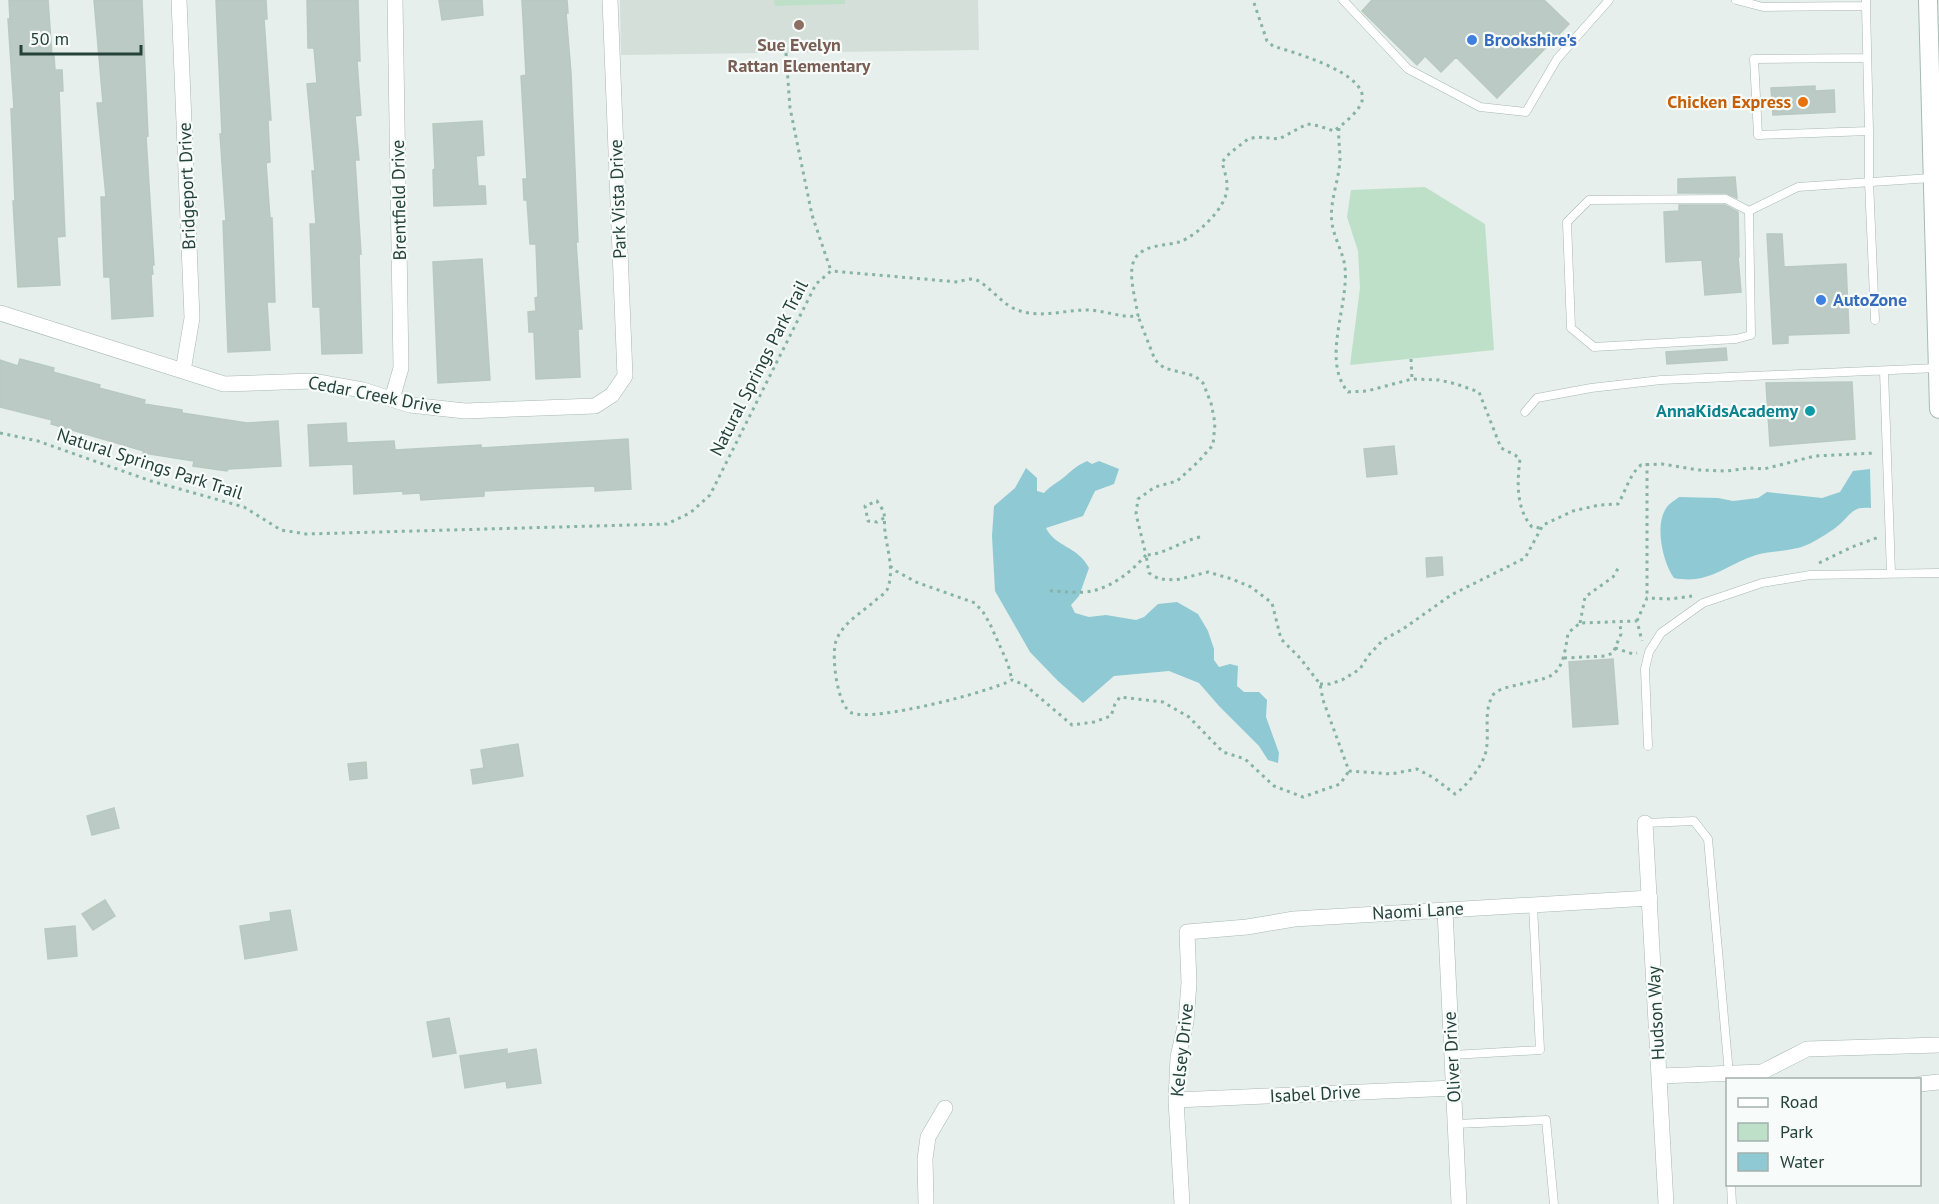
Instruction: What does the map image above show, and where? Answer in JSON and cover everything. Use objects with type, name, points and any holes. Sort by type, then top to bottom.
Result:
[{"type":"main road","points":[[1928,0],[1939,409]]},
{"type":"street","name":"Bridgeport Drive","points":[[179,0],[192,318],[183,371]]},
{"type":"street","name":"Brentfield Drive","points":[[392,399],[401,368],[395,0]]},
{"type":"street","name":"Park Vista Drive","points":[[610,0],[625,376],[612,395]]},
{"type":"street","name":"Cedar Creek Drive","points":[[0,313],[224,384],[312,381],[363,390],[410,405],[465,411],[595,406],[612,395]]},
{"type":"street","name":"Hudson Way","points":[[1645,823],[1666,1204]]},
{"type":"street","name":"Naomi Lane","points":[[1187,932],[1247,927],[1294,919],[1650,898]]},
{"type":"street","name":"Oliver Drive","points":[[1445,909],[1459,1204]]},
{"type":"street","name":"Kelsey Drive","points":[[1182,1204],[1176,1100],[1178,1057],[1186,1022],[1189,983],[1187,932]]},
{"type":"street","points":[[1660,1076],[1768,1076],[1807,1049],[1939,1046]]},
{"type":"street","points":[[1921,1084],[1939,1082]]},
{"type":"street","name":"Isabel Drive","points":[[1176,1100],[1454,1088]]},
{"type":"street","points":[[926,1204],[925,1159],[928,1137],[945,1108]]},
{"type":"lane","points":[[1342,0],[1408,69],[1480,107],[1526,112],[1557,59],[1605,1]]},
{"type":"lane","points":[[1736,0],[1762,7],[1866,3],[1869,182],[1875,320]]},
{"type":"lane","points":[[1867,58],[1754,59],[1758,135],[1869,131]]},
{"type":"lane","points":[[1749,211],[1798,187],[1933,178]]},
{"type":"lane","points":[[1726,199],[1749,211],[1750,335],[1736,339],[1594,347],[1571,328],[1567,222],[1589,200],[1726,199]]},
{"type":"lane","points":[[1526,412],[1537,398],[1591,388],[1652,381],[1937,368]]},
{"type":"lane","points":[[1884,371],[1891,573]]},
{"type":"lane","points":[[1648,746],[1645,669],[1649,652],[1661,633],[1703,603],[1762,583],[1810,574],[1939,573]]},
{"type":"lane","points":[[1645,823],[1694,821],[1708,839],[1729,1076]]},
{"type":"lane","points":[[1452,1054],[1539,1050],[1533,904]]},
{"type":"lane","points":[[1455,1124],[1546,1120],[1554,1204]]},
{"type":"lane","points":[[1731,1186],[1732,1204]]},
{"type":"path","points":[[1253,0],[1267,40],[1273,46],[1327,64],[1358,85],[1363,94],[1362,103],[1334,131],[1307,124],[1279,139],[1257,136],[1248,139],[1222,162],[1228,188],[1224,203],[1197,232],[1181,242],[1152,247],[1137,256],[1132,270],[1138,316],[1155,360],[1164,368],[1195,376],[1203,383],[1211,403],[1215,423],[1213,444],[1198,462],[1177,481],[1155,487],[1138,499],[1136,514],[1149,573],[1159,579],[1176,580],[1208,572],[1232,579],[1264,595],[1272,603],[1281,639],[1300,658],[1320,684],[1349,771]]},
{"type":"path","points":[[786,53],[790,108],[812,214],[831,270]]},
{"type":"path","points":[[1339,128],[1340,158],[1332,204],[1332,225],[1345,268],[1336,362],[1340,383],[1348,392],[1367,391],[1412,379],[1448,382],[1479,392],[1502,448],[1520,459],[1517,479],[1525,520],[1532,527],[1540,528]]},
{"type":"path","name":"Natural Springs Park Trail","points":[[0,433],[38,441],[152,481],[244,507],[280,530],[306,534],[667,524],[690,513],[710,495],[816,284],[831,270],[958,282],[972,279],[982,282],[993,295],[1013,309],[1035,314],[1088,310],[1138,316]]},
{"type":"path","points":[[1411,359],[1412,379]]},
{"type":"path","points":[[1320,684],[1342,680],[1360,669],[1368,656],[1383,640],[1403,629],[1451,595],[1525,558],[1543,525],[1573,511],[1599,505],[1618,504],[1627,489],[1629,478],[1641,465],[1647,463],[1698,470],[1727,471],[1749,468],[1764,469],[1815,456],[1887,454]]},
{"type":"path","points":[[1647,463],[1647,598]]},
{"type":"path","points":[[884,518],[877,522],[868,521],[865,506],[877,501],[884,511],[890,566],[886,591],[844,626],[836,640],[834,664],[846,709],[861,715],[881,714],[974,695],[1012,680],[1025,685],[1072,725],[1106,719],[1111,716],[1120,697],[1163,702],[1189,717],[1223,752],[1245,759],[1274,786],[1303,797],[1340,784],[1349,771]]},
{"type":"path","points":[[1050,591],[1090,591],[1108,585],[1136,566],[1146,555],[1157,554],[1185,540],[1200,537]]},
{"type":"path","points":[[1349,771],[1358,774],[1391,774],[1417,769],[1434,778],[1455,794],[1465,788],[1485,754],[1488,709],[1494,694],[1503,688],[1546,678],[1559,670],[1564,658],[1568,633],[1580,623],[1585,597],[1613,577],[1620,565]]},
{"type":"path","points":[[890,566],[916,582],[975,603],[990,624],[1008,664],[1012,680]]},
{"type":"path","points":[[1580,623],[1637,621],[1643,643],[1649,652],[1633,654],[1615,648]]},
{"type":"path","points":[[1564,658],[1605,656],[1613,653],[1621,634],[1620,623]]},
{"type":"shaded area","name":"Sue Evelyn Rattan Elementary","points":[[620,0],[978,0],[979,50],[621,55]]},
{"type":"green space","points":[[774,0],[845,0],[845,4],[775,6]]},
{"type":"green space","points":[[1425,187],[1485,224],[1494,350],[1350,365],[1360,288],[1358,251],[1347,217],[1351,190]]},
{"type":"water","points":[[1087,461],[1092,464],[1099,461],[1119,469],[1114,484],[1095,491],[1083,516],[1046,528],[1055,539],[1079,555],[1089,568],[1079,596],[1071,605],[1075,613],[1089,617],[1106,615],[1136,620],[1144,617],[1158,604],[1177,602],[1198,614],[1208,631],[1214,649],[1214,660],[1219,667],[1230,664],[1238,666],[1237,686],[1244,692],[1259,692],[1267,700],[1266,717],[1279,753],[1278,763],[1268,760],[1259,746],[1199,683],[1169,671],[1114,676],[1083,703],[1030,652],[995,591],[992,536],[994,506],[1015,488],[1026,468],[1037,478],[1037,491],[1044,493]]},
{"type":"water","points":[[1870,469],[1871,508],[1860,508],[1853,511],[1840,524],[1809,544],[1756,555],[1717,573],[1697,579],[1674,578],[1670,571],[1662,545],[1662,517],[1669,504],[1679,497],[1718,498],[1733,501],[1758,498],[1767,492],[1822,498],[1840,492],[1853,471]]},
{"type":"building","points":[[9,0],[48,0],[52,56],[54,56],[55,70],[62,70],[63,91],[59,91],[65,236],[57,237],[60,285],[18,287],[13,201],[15,201],[11,109],[14,108],[8,19],[10,19]]},
{"type":"building","points":[[94,0],[142,0],[148,136],[146,137],[154,265],[152,265],[153,274],[151,274],[153,316],[112,319],[110,277],[104,277],[101,197],[106,197],[97,103],[103,103]]},
{"type":"building","points":[[216,0],[266,0],[267,19],[264,19],[271,120],[268,120],[270,162],[266,163],[270,218],[272,218],[275,302],[267,302],[270,350],[228,352],[223,221],[226,221],[220,134],[222,134]]},
{"type":"building","points":[[307,0],[358,0],[360,61],[357,61],[361,115],[355,116],[359,160],[355,160],[361,254],[359,254],[362,353],[322,354],[320,307],[313,307],[310,224],[316,224],[312,171],[315,171],[307,84],[317,83],[314,48],[308,48]]},
{"type":"building","points":[[439,0],[482,0],[483,15],[442,20]]},
{"type":"building","points":[[522,0],[567,0],[578,242],[576,242],[582,329],[578,329],[580,377],[536,379],[534,332],[529,332],[528,312],[536,311],[535,298],[538,297],[536,244],[530,244],[523,179],[527,179],[521,76],[526,75]]},
{"type":"building","name":"Brookshire's","points":[[1372,0],[1544,0],[1569,24],[1497,98],[1456,57],[1441,72],[1425,56],[1417,65],[1362,11]]},
{"type":"building","name":"Chicken Express","points":[[1815,86],[1815,91],[1834,90],[1835,112],[1773,115],[1771,88]]},
{"type":"building","points":[[482,121],[484,155],[476,156],[478,186],[485,186],[486,204],[434,206],[433,124]]},
{"type":"building","points":[[1735,177],[1737,198],[1726,193],[1678,193],[1678,179]]},
{"type":"building","points":[[1679,205],[1725,205],[1738,212],[1741,292],[1705,295],[1702,260],[1666,262],[1664,212],[1679,211]]},
{"type":"building","name":"AutoZone","points":[[1767,234],[1782,234],[1784,267],[1846,264],[1849,333],[1788,335],[1788,343],[1773,344]]},
{"type":"building","points":[[482,259],[490,380],[438,383],[433,262]]},
{"type":"building","points":[[1726,348],[1727,360],[1667,364],[1666,352]]},
{"type":"building","points":[[20,359],[54,368],[53,372],[100,385],[99,388],[145,400],[144,404],[182,410],[182,413],[247,423],[278,421],[281,466],[228,469],[227,471],[193,466],[194,461],[143,453],[144,451],[51,424],[52,420],[0,407],[0,360],[18,366]]},
{"type":"building","name":"AnnaKidsAcademy","points":[[1852,382],[1855,439],[1770,446],[1766,383]]},
{"type":"building","points":[[346,423],[347,443],[394,441],[395,450],[481,445],[481,448],[628,439],[631,489],[595,491],[595,486],[484,491],[484,496],[421,500],[420,493],[403,494],[403,491],[354,494],[353,464],[310,466],[308,425]]},
{"type":"building","points":[[1394,446],[1397,474],[1367,477],[1364,449]]},
{"type":"building","points":[[1442,557],[1443,575],[1427,577],[1426,558]]},
{"type":"building","points":[[1613,659],[1618,724],[1573,727],[1569,662]]},
{"type":"building","points":[[518,744],[523,776],[473,784],[471,770],[484,768],[481,750]]},
{"type":"building","points":[[366,762],[367,778],[350,780],[348,764]]},
{"type":"building","points":[[114,808],[119,828],[92,835],[87,816]]},
{"type":"building","points":[[105,900],[115,916],[93,930],[82,914]]},
{"type":"building","points":[[290,910],[297,950],[245,959],[240,926],[271,921],[270,913]]},
{"type":"building","points":[[75,926],[77,956],[48,959],[45,929]]},
{"type":"building","points":[[449,1018],[456,1053],[433,1057],[427,1022]]},
{"type":"building","points":[[507,1049],[507,1054],[536,1049],[541,1083],[507,1088],[506,1081],[465,1088],[460,1056]]},
{"type":"place","name":"Sue Evelyn Rattan Elementary","points":[[799,25]]},
{"type":"place","name":"Brookshire's","points":[[1472,40]]},
{"type":"place","name":"Chicken Express","points":[[1803,102]]},
{"type":"place","name":"AutoZone","points":[[1821,300]]},
{"type":"place","name":"AnnaKidsAcademy","points":[[1810,411]]}]
